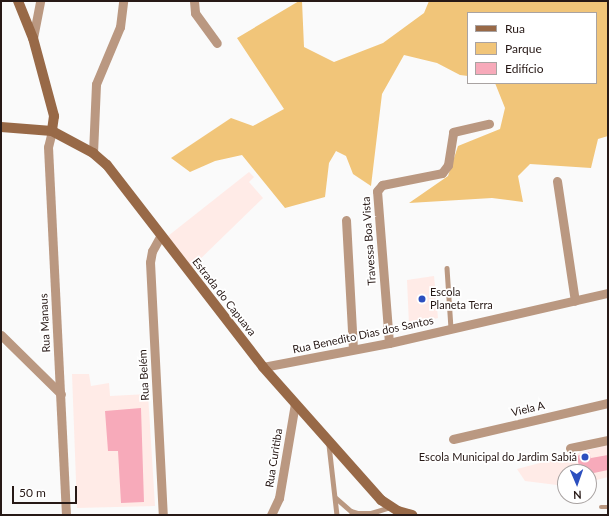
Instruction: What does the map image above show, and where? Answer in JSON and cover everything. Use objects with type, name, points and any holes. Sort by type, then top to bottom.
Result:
[{"type":"street","points":[[18,1],[33,38],[54,116],[52,131]]},
{"type":"street","points":[[33,38],[40,1]]},
{"type":"street","points":[[93,153],[96,84],[120,27],[123,1]]},
{"type":"street","points":[[194,1],[195,13],[217,43]]},
{"type":"street","name":"Travessa Boa Vista","points":[[389,343],[378,191],[382,185],[442,174],[448,165],[453,132],[489,124]]},
{"type":"street","name":"Estrada do Capuava","points":[[1,127],[52,131],[93,153],[107,165],[263,367],[381,500],[391,507],[412,515]]},
{"type":"street","name":"Rua Manaus","points":[[52,131],[48,147],[66,515]]},
{"type":"street","points":[[557,181],[575,301]]},
{"type":"street","name":"Travessa Boa Vista","points":[[346,220],[354,349]]},
{"type":"street","name":"Rua Belém","points":[[161,235],[152,251],[150,262],[163,515]]},
{"type":"street","name":"Rua Benedito Dias dos Santos","points":[[263,367],[389,343],[608,293]]},
{"type":"street","points":[[1,336],[61,394]]},
{"type":"street","name":"Rua Curitiba","points":[[271,515],[279,498],[295,403]]},
{"type":"street","name":"Viela A","points":[[453,439],[608,403]]},
{"type":"street","points":[[570,448],[608,440]]},
{"type":"lane","points":[[447,268],[451,328]]},
{"type":"lane","points":[[329,442],[337,515]]},
{"type":"lane","points":[[336,498],[351,511],[358,513],[371,513],[391,507]]},
{"type":"lane","points":[[601,507],[608,507]]},
{"type":"shaded area","points":[[249,172],[254,177],[249,182],[263,198],[192,267],[168,236]]},
{"type":"shaded area","name":"Escola Planeta Terra","points":[[434,276],[438,318],[409,325],[407,280]]},
{"type":"shaded area","points":[[72,374],[89,374],[91,386],[109,383],[110,396],[148,394],[155,506],[77,508]]},
{"type":"shaded area","name":"Escola Municipal do Jardim Sabiá","points":[[608,445],[608,477],[597,480],[597,464],[557,464],[557,485],[525,481],[517,469]]},
{"type":"green space","points":[[299,1],[302,1],[304,47],[334,62],[383,43],[424,13],[429,1],[608,1],[608,136],[598,139],[591,168],[530,164],[518,176],[523,202],[492,198],[409,203],[448,176],[458,146],[500,129],[505,108],[495,84],[597,84],[597,12],[467,12],[467,76],[460,75],[437,63],[404,55],[382,94],[371,186],[353,174],[346,156],[336,151],[329,163],[325,197],[285,208],[242,155],[215,161],[190,172],[171,158],[231,118],[253,126],[284,109],[237,38]]},
{"type":"building","points":[[141,408],[144,502],[121,503],[118,451],[108,451],[105,411]]},
{"type":"building","points":[[589,452],[591,458],[608,455],[608,470],[597,472],[597,464],[578,464],[577,456]]},
{"type":"place","name":"Escola Planeta Terra","points":[[422,299]]},
{"type":"place","name":"Escola Municipal do Jardim Sabiá","points":[[585,457]]}]
